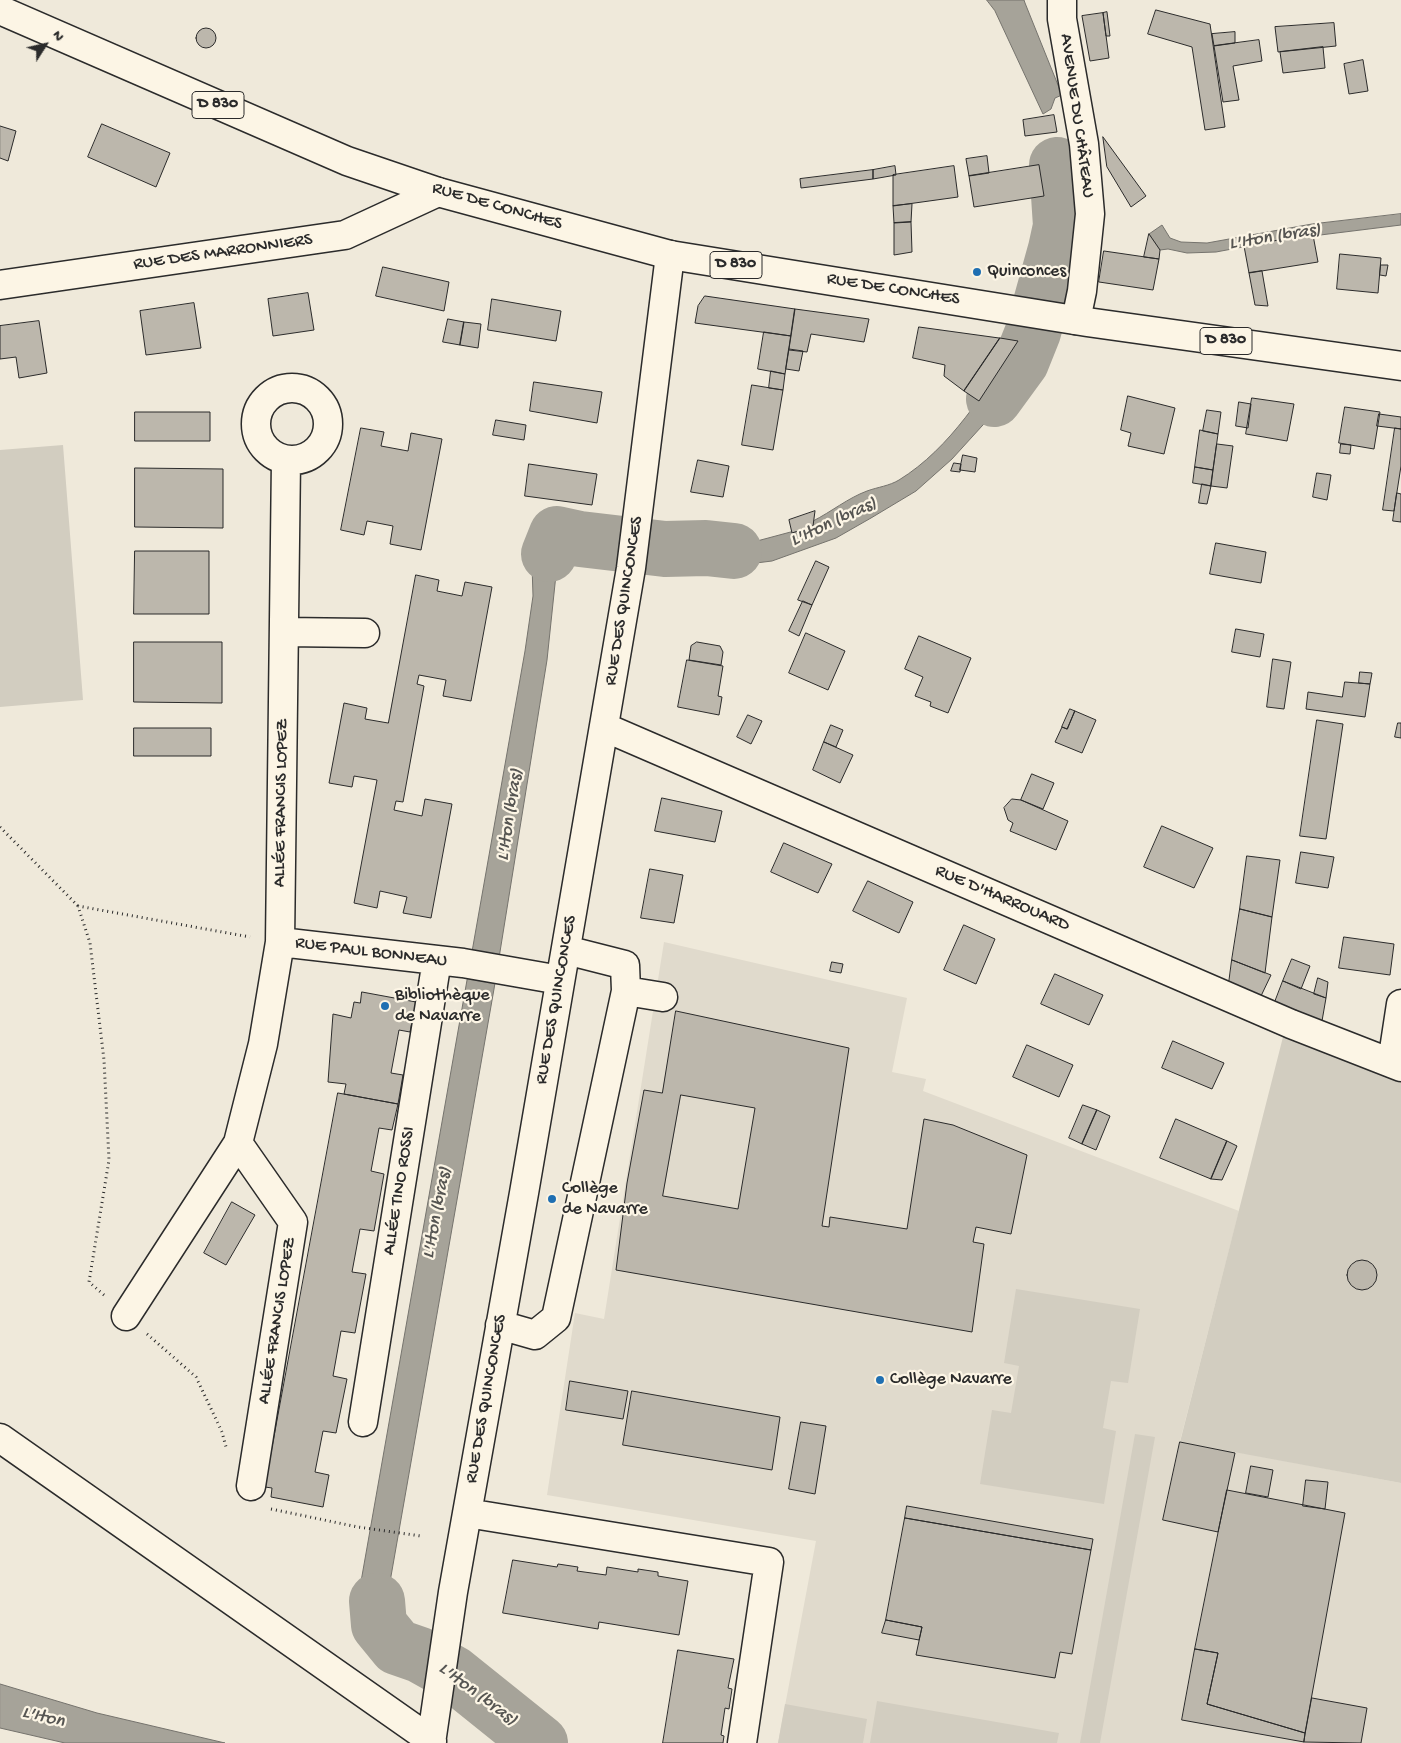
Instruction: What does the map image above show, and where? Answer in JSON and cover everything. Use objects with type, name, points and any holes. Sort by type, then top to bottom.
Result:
[{"type":"street","name":"AVENUE DU CHÂTEAU","points":[[1062,0],[1062,19],[1084,144],[1090,214],[1082,291],[1063,318]]},
{"type":"street","name":"RUE DE CONCHES","points":[[0,10],[347,161],[438,192],[670,255],[1063,318]]},
{"type":"street","name":"RUE DES MARRONNIERS","points":[[0,285],[345,235],[438,192]]},
{"type":"street","name":"RUE DES QUINCONCES","points":[[432,1742],[441,1686],[446,1637],[638,525],[670,255]]},
{"type":"street","name":"D 830","points":[[1063,318],[1401,366]]},
{"type":"street","name":"ALLÉE FRANCIS LOPEZ","points":[[126,1316],[238,1143],[263,1044],[280,942],[286,460]]},
{"type":"street","points":[[285,632],[365,633]]},
{"type":"street","name":"RUE D'HARROUARD","points":[[604,727],[1291,1024],[1396,1065]]},
{"type":"street","name":"RUE PAUL BONNEAU","points":[[280,942],[450,962],[560,980]]},
{"type":"street","points":[[500,1325],[535,1335],[556,1318],[626,991],[625,965],[566,950]]},
{"type":"street","name":"ALLÉE TINO ROSSI","points":[[363,1422],[450,962]]},
{"type":"street","points":[[626,991],[663,997]]},
{"type":"street","points":[[1396,1065],[1401,1004]]},
{"type":"street","name":"ALLÉE FRANCIS LOPEZ","points":[[238,1143],[294,1222],[251,1486]]},
{"type":"street","points":[[0,1438],[432,1742]]},
{"type":"street","points":[[467,1513],[769,1562],[742,1743]]},
{"type":"path","points":[[0,827],[78,906],[90,943],[104,1060],[109,1160],[89,1282],[196,1377],[222,1432],[227,1450]]},
{"type":"path","points":[[78,906],[280,942]]},
{"type":"path","points":[[251,1486],[270,1508],[358,1527],[421,1536]]},
{"type":"shaded area","points":[[63,445],[83,700],[0,707],[0,450]]},
{"type":"shaded area","name":"Collège Navarre","points":[[664,942],[907,998],[892,1072],[926,1079],[923,1091],[1239,1211],[1180,1441],[1401,1483],[1401,1743],[778,1743],[816,1541],[547,1495],[575,1313],[604,1319]]},
{"type":"shaded area","points":[[1284,1033],[1401,1082],[1401,1483],[1180,1442]]},
{"type":"shaded area","points":[[1016,1289],[1140,1309],[1128,1383],[1111,1381],[1103,1428],[1116,1431],[1104,1504],[980,1484],[992,1410],[1011,1413],[1019,1366],[1004,1363]]},
{"type":"shaded area","points":[[1135,1434],[1155,1437],[1100,1743],[1080,1743]]},
{"type":"shaded area","points":[[877,1701],[1059,1733],[1057,1743],[870,1743]]},
{"type":"shaded area","points":[[785,1704],[867,1719],[863,1743],[778,1743]]},
{"type":"water","points":[[987,0],[1024,0],[1062,95],[1055,98],[1051,109],[1043,114],[995,11]]},
{"type":"water","points":[[1065,164],[1069,196],[1069,226],[1056,287],[1036,283],[1049,215],[1050,167]]},
{"type":"water","points":[[1401,214],[1401,225],[1280,240],[1216,252],[1187,253],[1168,249],[1160,250],[1149,234],[1162,225],[1170,238],[1181,242],[1207,243],[1312,224]]},
{"type":"water","points":[[1020,330],[1050,334],[1044,344],[1039,344],[1002,404],[952,459],[916,491],[836,538],[772,561],[748,564],[676,562],[656,559],[659,539],[757,541],[813,526],[813,521],[853,497],[899,480],[935,452],[966,417],[1018,341]]},
{"type":"water","points":[[546,521],[613,533],[610,552],[559,546],[547,660],[494,989],[387,1599],[405,1631],[421,1637],[419,1670],[387,1663],[358,1635],[353,1627],[525,651],[533,596],[532,565],[544,543]]},
{"type":"water","points":[[456,1661],[483,1678],[487,1671],[495,1673],[496,1689],[505,1705],[556,1743],[522,1743],[510,1734],[494,1727],[467,1702],[450,1691]]},
{"type":"water","name":"L'Iton","points":[[0,1684],[97,1713],[225,1743],[65,1743],[0,1728]]},
{"type":"building","points":[[1156,10],[1210,24],[1225,127],[1205,130],[1192,47],[1148,34]]},
{"type":"building","points":[[1107,12],[1110,36],[1106,36],[1103,13]]},
{"type":"building","points":[[1103,13],[1109,58],[1090,61],[1082,16]]},
{"type":"building","points":[[1334,23],[1336,46],[1278,52],[1275,27]]},
{"type":"building","points":[[206,28],[213,31],[216,38],[213,45],[206,48],[199,45],[196,38],[199,31]]},
{"type":"building","points":[[1235,32],[1235,43],[1214,46],[1212,34]]},
{"type":"building","points":[[1259,40],[1262,61],[1233,66],[1239,100],[1223,102],[1214,46]]},
{"type":"building","points":[[1323,47],[1325,68],[1283,73],[1280,52]]},
{"type":"building","points":[[1363,60],[1368,91],[1349,94],[1344,64]]},
{"type":"building","points":[[1054,115],[1057,132],[1025,136],[1023,120]]},
{"type":"building","points":[[102,124],[170,153],[156,187],[88,157]]},
{"type":"building","points":[[0,126],[16,131],[8,161],[0,158]]},
{"type":"building","points":[[1103,137],[1146,196],[1131,207],[1107,167]]},
{"type":"building","points":[[987,156],[989,173],[969,176],[966,159]]},
{"type":"building","points":[[1039,165],[1044,196],[974,207],[969,176]]},
{"type":"building","points":[[895,166],[896,175],[873,179],[873,170]]},
{"type":"building","points":[[954,166],[958,197],[893,206],[893,175]]},
{"type":"building","points":[[873,170],[873,179],[801,188],[800,179]]},
{"type":"building","points":[[912,204],[911,222],[894,223],[893,206]]},
{"type":"building","points":[[911,222],[912,252],[894,255],[894,223]]},
{"type":"building","points":[[1149,234],[1160,250],[1159,259],[1144,257]]},
{"type":"building","points":[[1313,235],[1318,262],[1249,273],[1244,246]]},
{"type":"building","points":[[1104,251],[1159,259],[1153,290],[1099,282]]},
{"type":"building","points":[[1340,254],[1381,258],[1378,293],[1337,289]]},
{"type":"building","points":[[1381,265],[1388,265],[1386,276],[1380,275]]},
{"type":"building","points":[[383,267],[449,282],[444,311],[376,296]]},
{"type":"building","points":[[1262,271],[1268,306],[1255,305],[1249,273]]},
{"type":"building","points":[[308,293],[314,330],[273,336],[268,299]]},
{"type":"building","points":[[705,296],[795,309],[791,336],[695,323],[698,306]]},
{"type":"building","points":[[492,299],[561,311],[556,341],[488,330]]},
{"type":"building","points":[[194,303],[201,348],[146,355],[140,311]]},
{"type":"building","points":[[795,309],[869,319],[864,342],[811,334],[807,352],[789,350]]},
{"type":"building","points":[[448,319],[464,322],[460,345],[443,342]]},
{"type":"building","points":[[39,321],[47,373],[19,378],[16,357],[0,359],[0,326]]},
{"type":"building","points":[[464,322],[481,324],[478,348],[460,345]]},
{"type":"building","points":[[919,327],[1000,338],[964,391],[944,376],[945,365],[913,358]]},
{"type":"building","points":[[764,332],[791,336],[785,374],[758,369]]},
{"type":"building","points":[[1000,338],[1018,341],[979,401],[964,391]]},
{"type":"building","points":[[789,349],[803,351],[799,371],[786,369]]},
{"type":"building","points":[[771,371],[785,374],[783,390],[769,388]]},
{"type":"building","points":[[534,382],[602,392],[597,423],[530,411]]},
{"type":"building","points":[[752,385],[783,390],[773,450],[742,445]]},
{"type":"building","points":[[1128,396],[1175,408],[1164,454],[1128,446],[1131,433],[1121,430]]},
{"type":"building","points":[[1252,398],[1294,404],[1287,441],[1246,434]]},
{"type":"building","points":[[1239,402],[1251,404],[1248,428],[1236,426]]},
{"type":"building","points":[[1345,407],[1380,412],[1374,449],[1339,443]]},
{"type":"building","points":[[1207,410],[1221,412],[1218,434],[1203,431]]},
{"type":"building","points":[[135,412],[210,412],[210,441],[135,441]]},
{"type":"building","points":[[1379,414],[1401,417],[1401,429],[1377,426]]},
{"type":"building","points":[[496,420],[526,425],[524,440],[493,435]]},
{"type":"building","points":[[361,428],[384,432],[381,446],[408,451],[411,433],[442,439],[421,550],[390,544],[393,526],[367,521],[364,535],[341,530]]},
{"type":"building","points":[[1395,428],[1401,429],[1401,466],[1394,511],[1383,510]]},
{"type":"building","points":[[1200,430],[1218,434],[1213,470],[1195,467]]},
{"type":"building","points":[[1217,444],[1233,446],[1227,488],[1211,486]]},
{"type":"building","points":[[1341,444],[1351,445],[1350,454],[1340,453]]},
{"type":"building","points":[[963,455],[977,458],[975,472],[960,470]]},
{"type":"building","points":[[698,460],[729,466],[723,497],[691,492]]},
{"type":"building","points":[[954,463],[961,464],[960,472],[951,471]]},
{"type":"building","points":[[529,464],[597,474],[592,505],[525,496]]},
{"type":"building","points":[[1195,467],[1213,470],[1211,486],[1193,483]]},
{"type":"building","points":[[135,468],[223,469],[223,528],[135,527]]},
{"type":"building","points":[[1317,473],[1331,475],[1327,500],[1313,497]]},
{"type":"building","points":[[1202,484],[1211,486],[1207,504],[1199,503]]},
{"type":"building","points":[[1397,493],[1401,494],[1401,522],[1393,521]]},
{"type":"building","points":[[815,511],[813,526],[792,533],[789,520]]},
{"type":"building","points":[[1216,543],[1266,552],[1261,583],[1210,574]]},
{"type":"building","points":[[135,551],[209,551],[209,614],[134,614]]},
{"type":"building","points":[[816,561],[829,567],[812,605],[798,600]]},
{"type":"building","points":[[416,575],[439,580],[437,591],[462,596],[465,582],[492,587],[471,701],[443,696],[446,680],[419,675],[417,684],[424,686],[403,802],[396,801],[394,810],[422,816],[425,799],[452,804],[431,918],[403,913],[407,897],[380,891],[377,908],[354,903],[377,780],[354,776],[352,787],[329,783],[344,703],[367,708],[365,719],[388,723]]},
{"type":"building","points":[[803,601],[812,605],[799,636],[789,631]]},
{"type":"building","points":[[1236,629],[1264,634],[1260,657],[1232,652]]},
{"type":"building","points":[[806,633],[845,651],[828,690],[789,673]]},
{"type":"building","points":[[919,636],[971,658],[948,713],[930,706],[931,702],[915,696],[923,677],[905,669]]},
{"type":"building","points":[[134,642],[222,642],[222,703],[134,702]]},
{"type":"building","points":[[697,642],[720,646],[723,652],[721,665],[689,660],[691,646]]},
{"type":"building","points":[[1273,659],[1291,662],[1284,709],[1267,707]]},
{"type":"building","points":[[687,660],[723,666],[718,696],[722,697],[719,715],[678,707]]},
{"type":"building","points":[[1360,672],[1372,673],[1370,684],[1359,683]]},
{"type":"building","points":[[1345,682],[1370,684],[1365,717],[1306,709],[1308,692],[1342,697]]},
{"type":"building","points":[[1070,709],[1075,711],[1067,729],[1062,727]]},
{"type":"building","points":[[1075,711],[1096,720],[1082,753],[1055,742],[1062,727],[1067,729]]},
{"type":"building","points":[[748,715],[762,721],[751,744],[737,737]]},
{"type":"building","points":[[1317,720],[1343,724],[1326,839],[1300,836]]},
{"type":"building","points":[[1398,723],[1401,723],[1401,738],[1395,737]]},
{"type":"building","points":[[831,725],[843,730],[836,747],[824,742]]},
{"type":"building","points":[[134,728],[211,728],[211,756],[134,756]]},
{"type":"building","points":[[824,742],[853,755],[840,783],[813,770]]},
{"type":"building","points":[[1032,774],[1054,783],[1043,809],[1021,800]]},
{"type":"building","points":[[662,798],[722,811],[715,842],[655,831]]},
{"type":"building","points":[[1012,799],[1021,800],[1068,821],[1056,850],[1010,831],[1013,823],[1008,820],[1004,808]]},
{"type":"building","points":[[1162,826],[1213,848],[1194,888],[1144,867]]},
{"type":"building","points":[[784,843],[832,864],[818,893],[771,872]]},
{"type":"building","points":[[1301,852],[1334,857],[1328,888],[1296,883]]},
{"type":"building","points":[[1247,856],[1280,860],[1272,917],[1240,909]]},
{"type":"building","points":[[650,869],[683,875],[674,923],[641,918]]},
{"type":"building","points":[[868,881],[913,902],[899,933],[853,911]]},
{"type":"building","points":[[1240,909],[1272,917],[1265,973],[1232,960]]},
{"type":"building","points":[[964,925],[995,939],[976,984],[944,970]]},
{"type":"building","points":[[1344,937],[1394,944],[1390,975],[1339,968]]},
{"type":"building","points":[[1292,959],[1310,966],[1301,989],[1283,981]]},
{"type":"building","points":[[1232,960],[1271,975],[1261,996],[1229,983]]},
{"type":"building","points":[[832,962],[843,964],[841,973],[830,971]]},
{"type":"building","points":[[1055,974],[1103,995],[1089,1025],[1041,1004]]},
{"type":"building","points":[[1318,978],[1328,982],[1326,998],[1314,994]]},
{"type":"building","points":[[1283,981],[1326,998],[1322,1021],[1275,1002]]},
{"type":"building","points":[[362,992],[416,1002],[410,1032],[399,1030],[391,1073],[403,1075],[398,1104],[344,1094],[346,1084],[328,1082],[333,1014],[351,1018],[354,1002],[360,1003]]},
{"type":"building","points":[[676,1011],[849,1048],[822,1226],[829,1227],[830,1217],[907,1229],[924,1119],[953,1125],[1027,1155],[1011,1234],[976,1227],[973,1242],[984,1244],[972,1332],[616,1270],[627,1183],[644,1090],[662,1093]],"holes":[[[681,1095],[755,1108],[738,1209],[663,1196]]]},
{"type":"building","points":[[1173,1041],[1224,1063],[1212,1089],[1162,1068]]},
{"type":"building","points":[[1027,1045],[1073,1065],[1059,1097],[1013,1077]]},
{"type":"building","points":[[338,1093],[398,1104],[392,1130],[379,1128],[371,1171],[384,1174],[374,1231],[360,1229],[352,1272],[366,1274],[355,1333],[341,1331],[333,1376],[347,1379],[336,1433],[323,1431],[315,1472],[329,1475],[323,1507],[271,1497],[272,1488],[265,1487]]},
{"type":"building","points":[[1083,1105],[1097,1110],[1082,1144],[1069,1138]]},
{"type":"building","points":[[1097,1110],[1110,1116],[1096,1150],[1082,1144]]},
{"type":"building","points":[[1176,1119],[1227,1141],[1211,1179],[1160,1158]]},
{"type":"building","points":[[1227,1141],[1237,1146],[1222,1180],[1211,1179]]},
{"type":"building","points":[[232,1202],[255,1215],[226,1265],[204,1253]]},
{"type":"building","points":[[1362,1260],[1368,1261],[1376,1269],[1376,1281],[1368,1289],[1362,1290],[1356,1289],[1348,1281],[1347,1275],[1348,1269],[1356,1261]]},
{"type":"building","points":[[570,1381],[628,1391],[623,1419],[566,1410]]},
{"type":"building","points":[[632,1391],[780,1417],[772,1470],[623,1445]]},
{"type":"building","points":[[801,1422],[826,1426],[815,1494],[789,1489]]},
{"type":"building","points":[[1180,1442],[1235,1453],[1218,1532],[1163,1520]]},
{"type":"building","points":[[1251,1466],[1273,1470],[1268,1497],[1246,1493]]},
{"type":"building","points":[[1306,1480],[1328,1482],[1325,1509],[1303,1506]]},
{"type":"building","points":[[1227,1490],[1345,1513],[1305,1733],[1207,1704],[1218,1653],[1195,1649]]},
{"type":"building","points":[[907,1506],[1093,1539],[1091,1550],[905,1518]]},
{"type":"building","points":[[905,1518],[1091,1550],[1072,1654],[1060,1652],[1055,1678],[916,1655],[922,1627],[886,1620]]},
{"type":"building","points":[[513,1560],[557,1567],[558,1564],[578,1567],[577,1571],[606,1575],[607,1567],[638,1572],[638,1569],[658,1572],[658,1576],[688,1581],[679,1635],[599,1622],[598,1629],[503,1613]]},
{"type":"building","points":[[886,1620],[922,1627],[919,1640],[882,1633]]},
{"type":"building","points":[[1195,1649],[1218,1653],[1207,1704],[1305,1733],[1304,1742],[1182,1720]]},
{"type":"building","points":[[678,1650],[734,1659],[728,1688],[732,1689],[729,1709],[725,1708],[721,1735],[724,1736],[723,1743],[663,1743]]},
{"type":"building","points":[[1312,1698],[1367,1708],[1361,1743],[1304,1742]]},
{"type":"waterway","name":"L'Iton (bras)","points":[[994,399],[1021,362],[1033,332],[1056,249],[1061,226],[1057,165]]},
{"type":"waterway","name":"L'Iton (bras)","points":[[549,554],[557,534],[580,539],[665,549],[706,548],[734,551]]},
{"type":"waterway","name":"L'Iton (bras)","points":[[377,1601],[379,1625],[397,1647],[420,1655],[454,1674],[540,1743]]},
{"type":"place","name":"Quinconces","points":[[977,272]]},
{"type":"place","name":"Bibliothèque de Navarre","points":[[385,1006]]},
{"type":"place","name":"Collège de Navarre","points":[[552,1199]]},
{"type":"place","name":"Collège Navarre","points":[[880,1380]]}]
